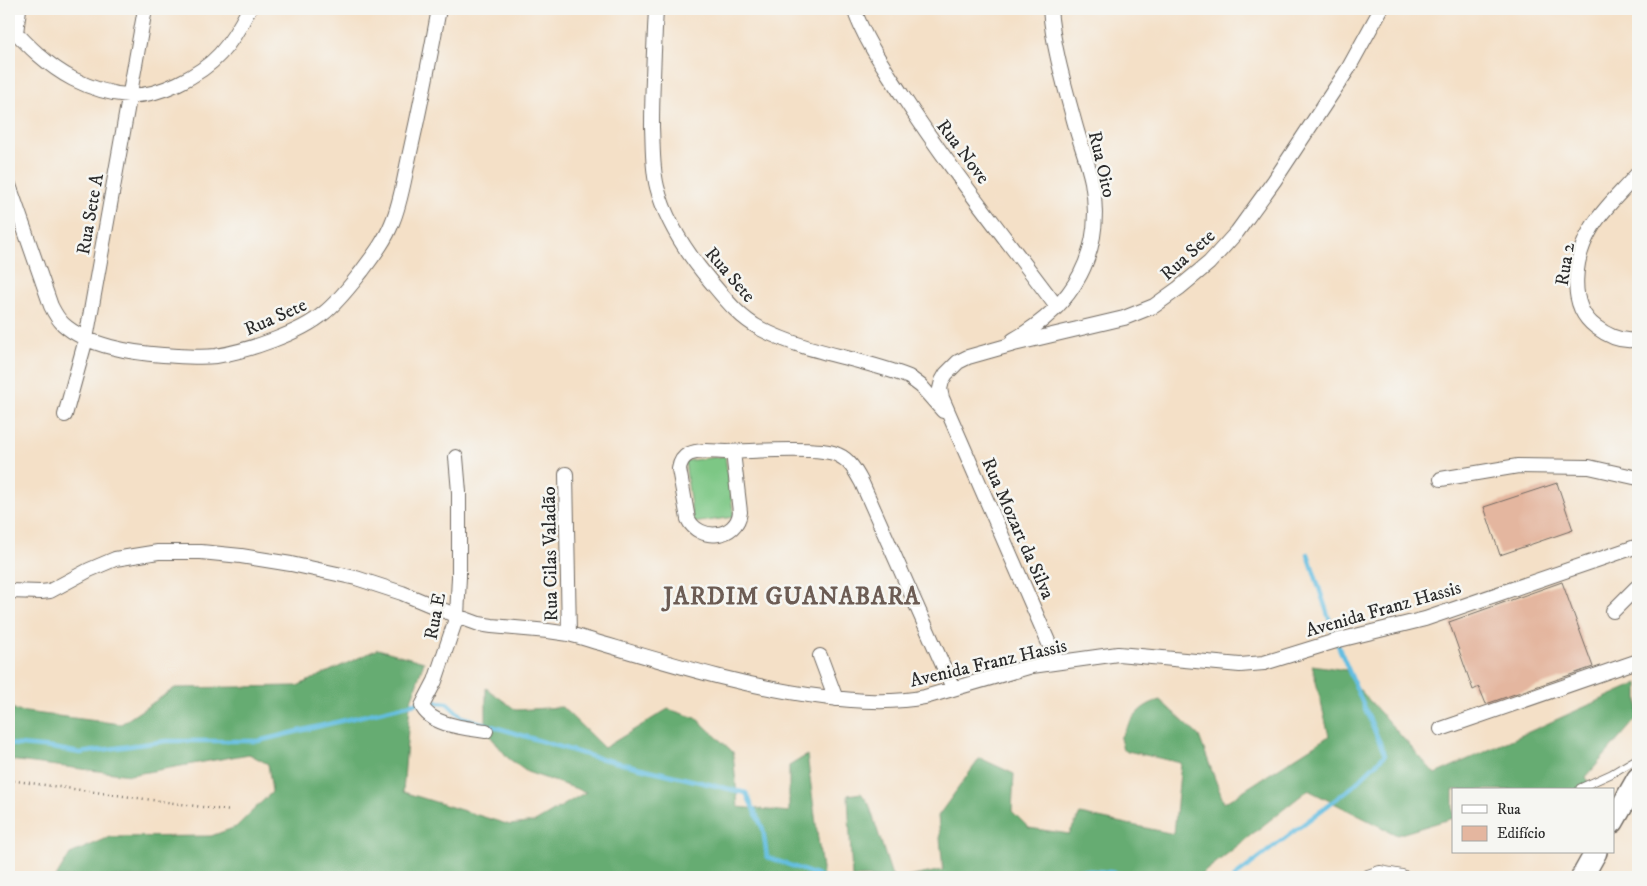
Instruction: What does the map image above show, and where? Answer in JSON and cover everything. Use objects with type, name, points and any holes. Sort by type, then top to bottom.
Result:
[{"type":"main road","points":[[1614,820],[1638,778]]},
{"type":"main road","points":[[1582,877],[1595,854]]},
{"type":"street","points":[[19,9],[12,29],[46,62],[73,79],[129,96],[158,91],[199,72],[220,54],[243,22],[249,9]]},
{"type":"street","name":"Rua Sete A","points":[[65,415],[86,339],[145,9]]},
{"type":"street","name":"Rua Sete","points":[[9,185],[51,306],[64,325],[86,339],[160,355],[188,357],[216,356],[247,349],[281,337],[323,315],[340,299],[385,239],[393,222],[423,97],[439,9]]},
{"type":"street","name":"Rua Sete","points":[[656,9],[652,94],[654,170],[657,187],[671,224],[695,263],[735,310],[746,320],[760,328],[792,342],[896,372],[915,381],[935,401],[959,437]]},
{"type":"street","name":"Rua Nove","points":[[854,9],[870,46],[922,126],[1057,307]]},
{"type":"street","name":"Rua Oito","points":[[997,348],[1038,325],[1067,296],[1084,270],[1092,241],[1095,216],[1092,184],[1060,67],[1050,9]]},
{"type":"street","name":"Rua Sete","points":[[946,409],[940,389],[942,381],[958,362],[997,348],[1124,318],[1154,306],[1209,264],[1238,232],[1274,181],[1348,69],[1381,9]]},
{"type":"street","name":"Rua 2","points":[[1638,174],[1591,228],[1581,255],[1576,283],[1580,307],[1585,317],[1593,325],[1621,340],[1638,339]]},
{"type":"street","name":"Rua Mozart da Silva","points":[[946,409],[1057,662]]},
{"type":"street","points":[[733,452],[740,512],[739,518],[732,528],[724,533],[708,534],[700,532],[691,526],[688,520],[679,469],[681,462],[687,455],[695,452],[825,451],[837,454],[847,460],[862,483],[954,688]]},
{"type":"street","name":"Rua E","points":[[456,457],[459,492],[457,616],[433,688],[424,704],[424,709],[442,722],[454,726],[486,731]]},
{"type":"street","points":[[1441,479],[1518,466],[1589,467],[1638,478]]},
{"type":"street","name":"Rua Cilas Valadão","points":[[566,474],[569,634]]},
{"type":"street","name":"Avenida Franz Hassis","points":[[9,592],[50,591],[88,570],[115,559],[158,552],[201,552],[250,557],[356,578],[402,593],[457,616],[492,626],[569,634],[751,685],[836,699],[874,702],[909,701],[1032,666],[1118,654],[1240,665],[1264,663],[1339,640],[1425,619],[1638,546]]},
{"type":"street","points":[[1613,611],[1636,588],[1638,589]]},
{"type":"street","points":[[820,656],[836,699]]},
{"type":"street","points":[[1440,728],[1638,661]]},
{"type":"street","points":[[1368,877],[1380,873],[1402,877]]},
{"type":"lane","points":[[1580,788],[1611,774],[1638,758]]},
{"type":"path","points":[[9,780],[231,811]]},
{"type":"green space","points":[[725,456],[734,517],[693,523],[685,461]]},
{"type":"green space","points":[[378,649],[424,662],[410,704],[403,792],[510,825],[535,822],[586,792],[527,772],[508,758],[486,731],[486,688],[516,710],[562,707],[604,748],[668,709],[696,718],[733,752],[738,807],[789,812],[789,766],[807,755],[823,877],[56,877],[70,854],[110,837],[211,836],[236,827],[272,792],[268,764],[249,754],[130,775],[9,760],[9,706],[18,711],[121,724],[175,688],[297,686]]},
{"type":"green space","points":[[1312,665],[1346,670],[1353,682],[1435,774],[1638,683],[1638,717],[1586,777],[1590,788],[1452,788],[1452,818],[1397,835],[1308,790],[1198,877],[908,877],[943,870],[938,816],[980,758],[1014,774],[1012,811],[1029,828],[1069,834],[1080,814],[1174,834],[1181,763],[1123,750],[1120,738],[1136,714],[1146,706],[1160,700],[1199,736],[1224,803],[1329,736]]},
{"type":"green space","points":[[861,793],[869,804],[892,876],[900,877],[852,877],[848,795]]},
{"type":"building","points":[[1557,483],[1573,530],[1500,555],[1484,507]]},
{"type":"building","points":[[1562,582],[1593,667],[1486,704],[1479,687],[1473,690],[1449,622]]},
{"type":"waterway","points":[[1234,877],[1352,787],[1385,755],[1337,643],[1308,554]]},
{"type":"waterway","points":[[427,701],[447,703],[462,717],[590,756],[746,793],[763,829],[767,857],[822,877]]},
{"type":"waterway","points":[[9,744],[53,748],[80,753],[166,741],[258,741],[420,702]]},
{"type":"waterway","points":[[1067,877],[1076,870],[1109,872],[1140,877]]},
{"type":"district","name":"JARDIM GUANABARA","points":[[792,596]]}]
